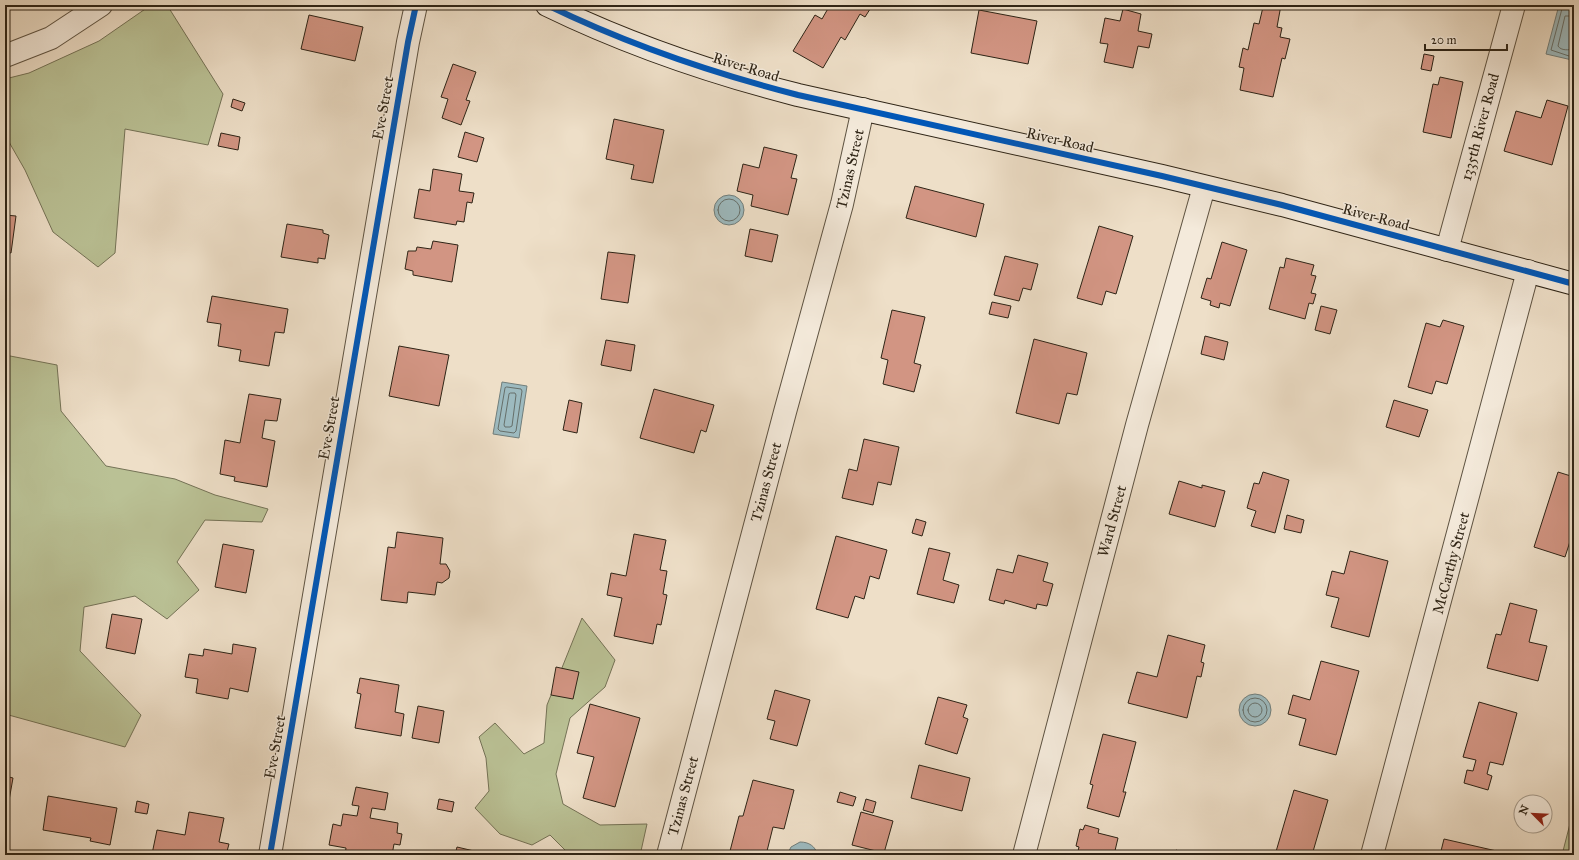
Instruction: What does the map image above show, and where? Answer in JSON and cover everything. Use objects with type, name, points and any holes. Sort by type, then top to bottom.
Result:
[{"type":"street","points":[[5,56],[51,38],[101,5]]},
{"type":"street","name":"Eve Street","points":[[270,855],[406,50],[416,5]]},
{"type":"street","name":"River Road","points":[[547,5],[638,45],[695,65],[798,96],[863,109],[1162,176],[1282,205],[1574,284]]},
{"type":"street","name":"1335th River Road","points":[[1447,250],[1514,5]]},
{"type":"street","name":"Tzinas Street","points":[[668,855],[783,420],[842,204],[863,109]]},
{"type":"street","name":"Ward Street","points":[[1024,855],[1137,425],[1204,187]]},
{"type":"street","name":"McCarthy Street","points":[[1372,855],[1528,271]]},
{"type":"green space","points":[[151,5],[167,5],[223,94],[208,145],[125,129],[115,253],[98,267],[53,232],[25,170],[5,135],[5,79],[29,73],[99,41]]},
{"type":"green space","points":[[5,355],[57,365],[61,411],[106,466],[175,479],[215,495],[268,509],[262,522],[205,520],[177,562],[199,590],[167,619],[135,596],[84,607],[80,651],[141,715],[125,747],[5,714]]},
{"type":"green space","points":[[582,618],[615,660],[605,687],[570,718],[556,774],[563,804],[600,825],[647,824],[641,851],[632,855],[570,855],[550,835],[532,845],[500,834],[475,808],[489,791],[486,758],[479,737],[495,723],[524,754],[544,743],[547,705]]},
{"type":"green space","points":[[1574,808],[1574,855],[1562,855]]},
{"type":"water","points":[[1559,5],[1574,8],[1574,51],[1572,60],[1546,54]]},
{"type":"water","points":[[729,195],[740,199],[744,210],[740,221],[729,225],[718,221],[714,210],[718,199]]},
{"type":"water","points":[[502,382],[527,386],[519,438],[493,434]]},
{"type":"water","points":[[1255,694],[1261,695],[1268,701],[1271,710],[1270,716],[1264,723],[1255,726],[1249,725],[1242,719],[1239,710],[1240,704],[1246,697]]},
{"type":"water","points":[[800,842],[811,845],[818,855],[787,855],[791,847]]},
{"type":"building","points":[[830,5],[847,5],[854,9],[856,5],[872,6],[865,17],[860,14],[845,40],[841,37],[823,68],[793,51],[815,15],[822,19]]},
{"type":"building","points":[[1267,5],[1281,5],[1277,27],[1282,28],[1280,37],[1290,39],[1285,59],[1282,58],[1273,97],[1240,90],[1244,68],[1239,67],[1243,48],[1248,50],[1254,23],[1259,24],[1263,7],[1266,8]]},
{"type":"building","points":[[1123,9],[1141,14],[1138,31],[1152,34],[1149,48],[1138,46],[1133,68],[1104,62],[1108,44],[1100,43],[1105,18],[1120,21]]},
{"type":"building","points":[[979,10],[1037,21],[1028,64],[971,53]]},
{"type":"building","points":[[309,15],[363,27],[355,61],[301,49]]},
{"type":"building","points":[[1424,54],[1434,56],[1431,71],[1421,69]]},
{"type":"building","points":[[453,64],[476,72],[466,100],[470,101],[461,125],[442,118],[448,99],[441,97]]},
{"type":"building","points":[[1440,77],[1463,82],[1451,138],[1423,132],[1433,84],[1438,85]]},
{"type":"building","points":[[233,99],[245,103],[242,111],[231,107]]},
{"type":"building","points":[[1547,100],[1568,106],[1552,165],[1504,151],[1516,111],[1541,118]]},
{"type":"building","points":[[614,119],[664,130],[653,183],[631,179],[634,165],[606,159]]},
{"type":"building","points":[[465,132],[484,138],[477,162],[458,157]]},
{"type":"building","points":[[221,133],[240,137],[238,150],[218,146]]},
{"type":"building","points":[[764,147],[797,155],[791,178],[797,179],[788,215],[751,206],[753,195],[737,191],[743,164],[759,168]]},
{"type":"building","points":[[433,169],[462,174],[459,191],[474,193],[472,203],[467,202],[464,222],[457,221],[456,225],[414,218],[419,189],[430,191]]},
{"type":"building","points":[[915,186],[984,204],[976,237],[906,218]]},
{"type":"building","points":[[5,215],[16,216],[11,253],[5,252]]},
{"type":"building","points":[[287,224],[323,230],[323,233],[329,235],[325,259],[318,258],[318,263],[281,257]]},
{"type":"building","points":[[1099,226],[1133,236],[1116,294],[1106,291],[1102,305],[1077,298]]},
{"type":"building","points":[[750,229],[778,235],[772,262],[745,256]]},
{"type":"building","points":[[433,241],[458,245],[452,282],[413,275],[413,271],[405,269],[408,251],[416,251],[417,247],[431,249]]},
{"type":"building","points":[[1222,242],[1247,250],[1230,306],[1220,303],[1219,308],[1210,305],[1211,301],[1201,298],[1207,278],[1211,279]]},
{"type":"building","points":[[608,252],[635,255],[628,303],[601,299]]},
{"type":"building","points":[[1005,256],[1038,264],[1031,290],[1023,288],[1019,301],[994,295]]},
{"type":"building","points":[[1286,258],[1314,265],[1311,275],[1316,276],[1311,293],[1316,294],[1313,304],[1309,303],[1305,319],[1269,309],[1280,267],[1284,268]]},
{"type":"building","points":[[212,296],[288,309],[284,333],[275,332],[269,366],[239,361],[241,350],[218,346],[221,324],[207,322]]},
{"type":"building","points":[[992,302],[1011,306],[1008,318],[989,314]]},
{"type":"building","points":[[1321,306],[1337,310],[1330,334],[1315,330]]},
{"type":"building","points":[[892,310],[925,317],[914,363],[921,365],[914,392],[883,384],[888,360],[881,358]]},
{"type":"building","points":[[1443,320],[1464,326],[1447,384],[1436,381],[1432,394],[1408,387],[1426,323],[1440,327]]},
{"type":"building","points":[[1205,336],[1228,342],[1224,360],[1201,354]]},
{"type":"building","points":[[1034,339],[1087,353],[1077,395],[1067,393],[1059,424],[1016,413]]},
{"type":"building","points":[[606,340],[635,345],[631,371],[601,365]]},
{"type":"building","points":[[399,346],[449,355],[439,406],[389,396]]},
{"type":"building","points":[[654,389],[714,405],[706,432],[701,430],[694,453],[640,438]]},
{"type":"building","points":[[249,394],[281,399],[277,421],[265,420],[262,438],[275,441],[267,487],[234,481],[235,477],[220,474],[225,440],[240,443]]},
{"type":"building","points":[[569,400],[582,403],[577,433],[563,430]]},
{"type":"building","points":[[1394,400],[1428,410],[1419,437],[1386,427]]},
{"type":"building","points":[[864,439],[899,447],[891,485],[878,482],[873,505],[842,498],[849,469],[857,471]]},
{"type":"building","points":[[1263,472],[1289,480],[1275,533],[1251,526],[1256,511],[1247,508],[1254,483],[1259,484]]},
{"type":"building","points":[[1558,472],[1574,477],[1574,529],[1565,557],[1534,547]]},
{"type":"building","points":[[1179,481],[1202,488],[1202,485],[1225,491],[1215,527],[1169,514]]},
{"type":"building","points":[[1287,515],[1304,520],[1301,533],[1284,529]]},
{"type":"building","points":[[916,519],[926,522],[922,536],[912,533]]},
{"type":"building","points":[[397,532],[443,538],[440,564],[446,564],[450,571],[449,578],[442,583],[437,582],[435,595],[408,592],[407,603],[381,600],[388,547],[395,548]]},
{"type":"building","points":[[634,534],[666,540],[660,570],[667,571],[663,594],[667,595],[661,625],[657,624],[653,644],[614,636],[622,598],[607,595],[611,573],[626,576]]},
{"type":"building","points":[[836,536],[887,550],[879,579],[870,576],[864,599],[855,596],[848,618],[816,609]]},
{"type":"building","points":[[223,544],[254,550],[246,593],[215,587]]},
{"type":"building","points":[[929,548],[950,553],[943,580],[959,585],[954,603],[917,594]]},
{"type":"building","points":[[1350,551],[1388,561],[1369,637],[1331,627],[1339,598],[1326,595],[1332,571],[1344,574]]},
{"type":"building","points":[[1018,555],[1048,563],[1043,581],[1053,584],[1047,606],[1037,604],[1036,609],[1005,600],[1004,604],[989,600],[997,569],[1013,573]]},
{"type":"building","points":[[1510,603],[1537,610],[1529,642],[1547,646],[1538,681],[1487,668],[1496,634],[1501,635]]},
{"type":"building","points":[[112,614],[142,619],[135,654],[106,648]]},
{"type":"building","points":[[1168,635],[1205,645],[1201,662],[1204,663],[1201,677],[1197,676],[1187,718],[1128,703],[1137,672],[1157,677]]},
{"type":"building","points":[[233,644],[256,648],[248,692],[230,688],[228,699],[196,693],[198,679],[185,677],[189,654],[203,656],[204,649],[232,654]]},
{"type":"building","points":[[1321,661],[1359,671],[1336,755],[1299,745],[1306,719],[1288,714],[1293,695],[1310,700]]},
{"type":"building","points":[[556,667],[579,672],[573,699],[551,695]]},
{"type":"building","points":[[360,678],[399,685],[395,712],[404,714],[401,736],[355,728],[361,694],[357,693]]},
{"type":"building","points":[[775,690],[810,700],[797,746],[770,739],[775,721],[767,719]]},
{"type":"building","points":[[938,697],[967,705],[963,717],[968,719],[957,754],[925,744]]},
{"type":"building","points":[[1479,702],[1517,713],[1503,765],[1490,762],[1487,774],[1492,776],[1488,790],[1464,783],[1467,770],[1473,771],[1476,760],[1463,757]]},
{"type":"building","points":[[590,704],[640,718],[615,807],[583,798],[594,757],[577,753]]},
{"type":"building","points":[[418,706],[444,711],[439,743],[412,738]]},
{"type":"building","points":[[1103,734],[1136,742],[1123,792],[1126,792],[1119,817],[1087,808],[1093,785],[1090,784]]},
{"type":"building","points":[[919,765],[970,778],[962,811],[911,798]]},
{"type":"building","points":[[5,776],[13,778],[5,823]]},
{"type":"building","points":[[753,780],[794,790],[784,829],[773,827],[766,855],[729,855],[739,816],[743,816]]},
{"type":"building","points":[[356,787],[388,793],[385,810],[372,808],[370,818],[398,823],[397,833],[402,834],[400,845],[394,844],[392,855],[372,853],[372,855],[345,855],[346,848],[329,845],[333,824],[341,826],[343,814],[357,816],[359,806],[352,805]]},
{"type":"building","points":[[1294,790],[1328,800],[1312,855],[1275,855]]},
{"type":"building","points":[[840,792],[856,797],[853,806],[837,802]]},
{"type":"building","points":[[48,796],[117,808],[110,845],[90,841],[91,838],[43,830]]},
{"type":"building","points":[[439,799],[454,802],[452,812],[437,809]]},
{"type":"building","points":[[866,799],[876,802],[873,813],[863,810]]},
{"type":"building","points":[[137,801],[149,804],[147,814],[135,812]]},
{"type":"building","points":[[189,812],[224,818],[219,842],[229,844],[226,855],[152,854],[157,830],[185,835]]},
{"type":"building","points":[[861,812],[893,821],[884,853],[852,845]]},
{"type":"building","points":[[1085,825],[1099,829],[1098,833],[1118,838],[1114,855],[1077,855],[1079,847],[1076,846],[1080,829],[1083,830]]},
{"type":"building","points":[[1444,839],[1501,852],[1501,855],[1440,855]]},
{"type":"building","points":[[457,847],[491,855],[455,855]]},
{"type":"building","points":[[1176,850],[1189,855],[1174,855]]},
{"type":"cycle path","points":[[270,855],[408,42],[416,5]]},
{"type":"cycle path","points":[[547,5],[639,45],[702,67],[798,95],[1162,176],[1282,205],[1574,284]]}]
